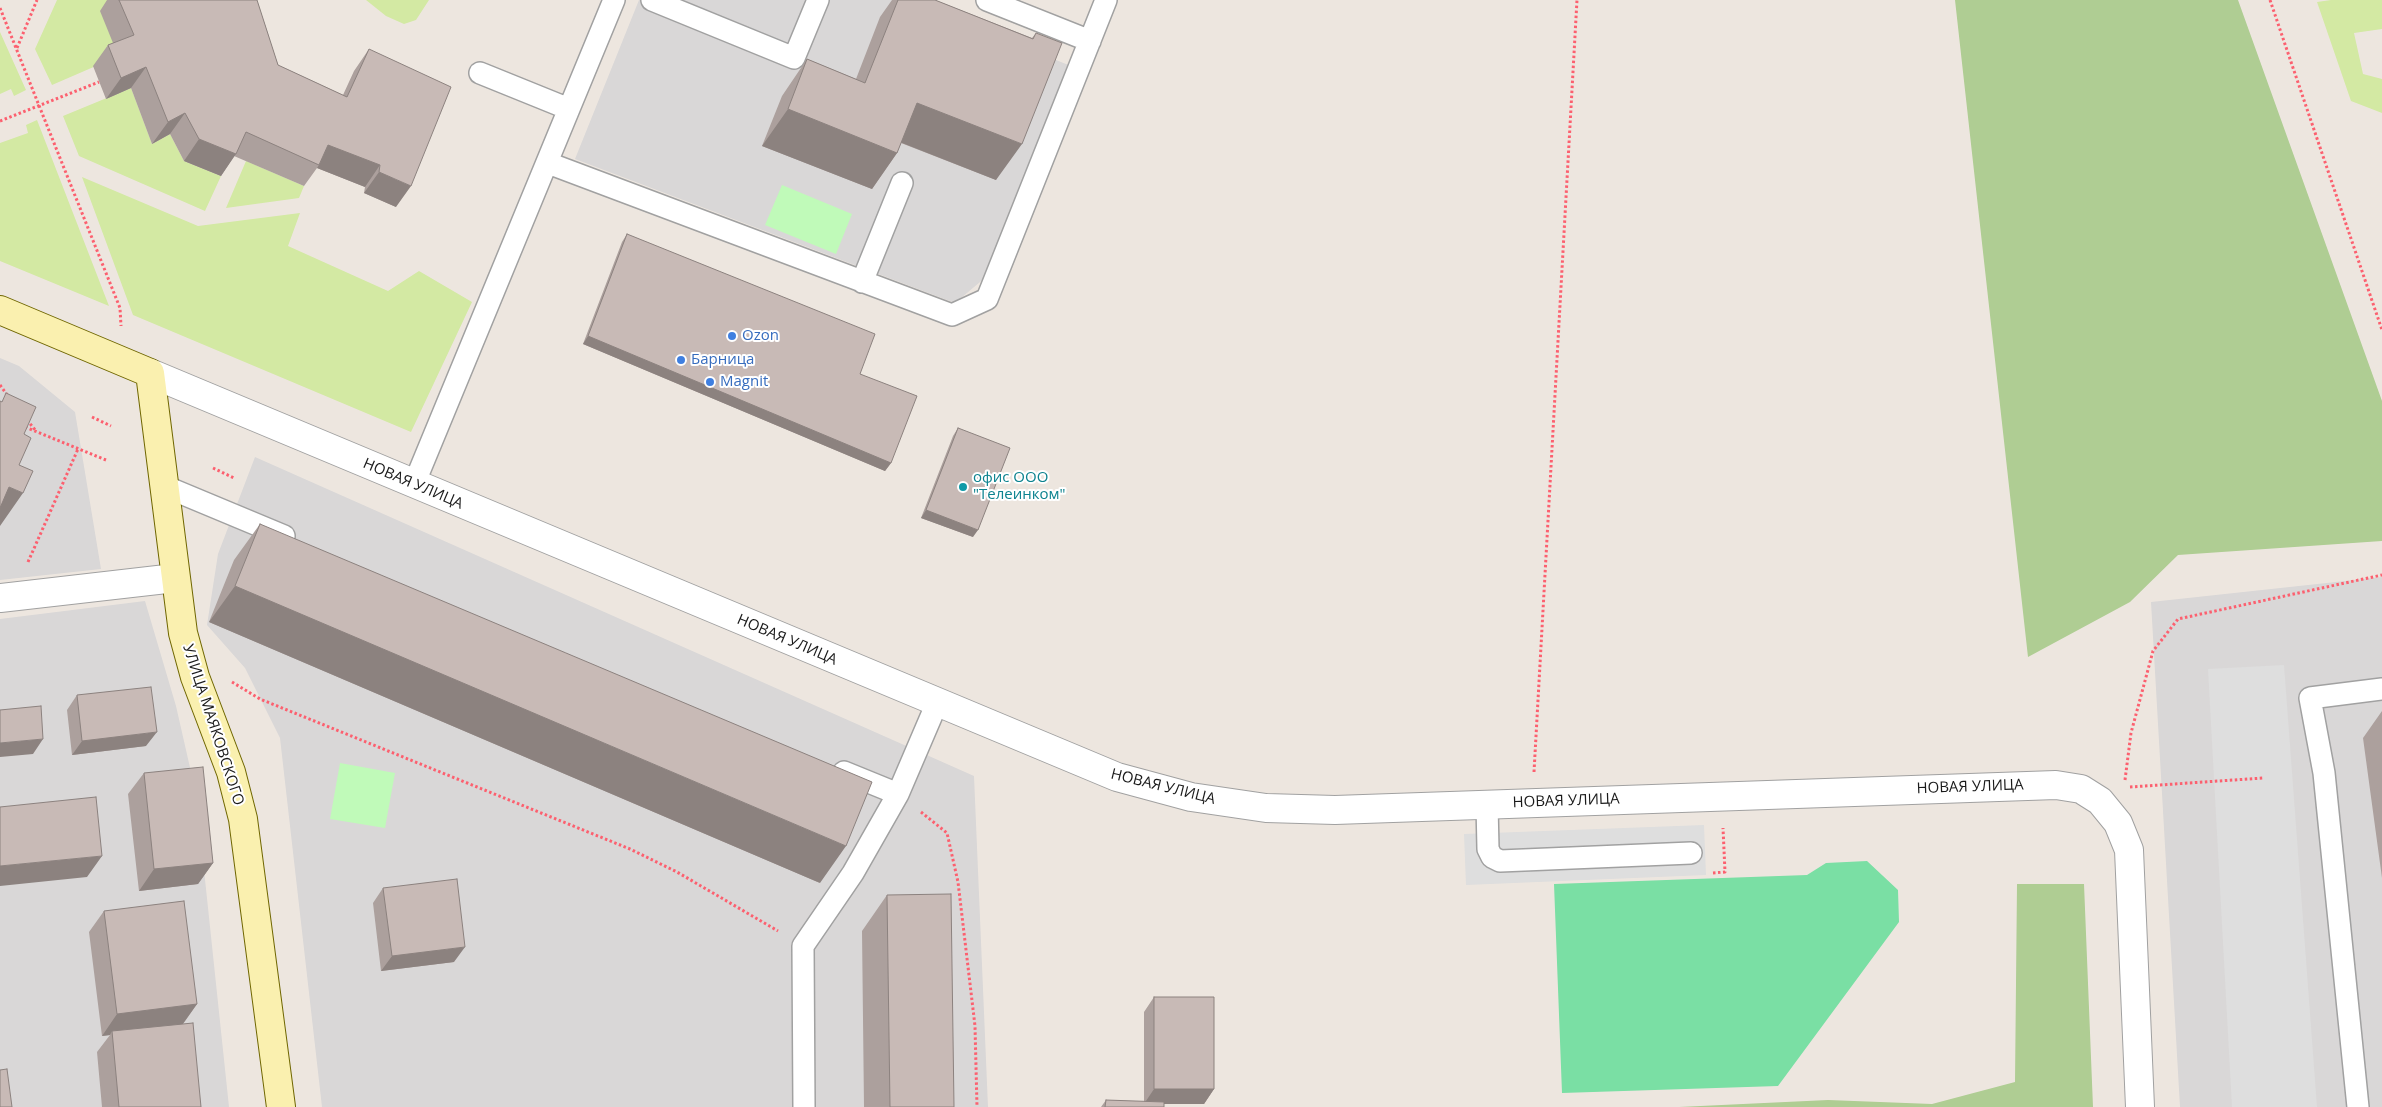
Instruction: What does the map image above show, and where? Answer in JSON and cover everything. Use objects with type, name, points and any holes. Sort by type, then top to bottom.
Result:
[{"type":"street","name":"НОВАЯ УЛИЦА","points":[[0,310],[1117,777],[1191,797],[1266,808],[1335,810],[2056,785],[2081,790],[2100,801],[2118,823],[2129,850],[2140,1107]]},
{"type":"street","name":"УЛИЦА МАЯКОВСКОГО","points":[[150,373],[183,633],[195,677],[230,772],[243,819],[281,1107]]},
{"type":"street","points":[[6,597],[175,578]]},
{"type":"lane","points":[[414,484],[614,0]]},
{"type":"lane","points":[[652,0],[794,58],[818,0]]},
{"type":"lane","points":[[987,0],[1090,41]]},
{"type":"lane","points":[[548,163],[952,315],[987,299],[1106,0]]},
{"type":"lane","points":[[480,73],[570,109]]},
{"type":"lane","points":[[862,282],[902,183]]},
{"type":"lane","points":[[164,486],[303,544]]},
{"type":"lane","points":[[2358,1107],[2324,773],[2310,698],[2382,689]]},
{"type":"lane","points":[[804,1107],[803,946],[854,872],[898,794],[937,703]]},
{"type":"lane","points":[[824,764],[898,794]]},
{"type":"lane","points":[[1487,804],[1488,849],[1492,857],[1500,860],[1691,853]]},
{"type":"path","points":[[17,49],[37,0]]},
{"type":"path","points":[[1532,803],[1577,0]]},
{"type":"path","points":[[2270,0],[2382,330]]},
{"type":"path","points":[[0,8],[120,308],[121,327]]},
{"type":"path","points":[[0,121],[99,82]]},
{"type":"path","points":[[0,385],[12,401]]},
{"type":"path","points":[[24,416],[36,432]]},
{"type":"path","points":[[92,417],[111,426]]},
{"type":"path","points":[[18,424],[106,460]]},
{"type":"path","points":[[6,597],[78,449]]},
{"type":"path","points":[[212,468],[234,478]]},
{"type":"path","points":[[2263,778],[2124,788],[2132,733],[2153,651],[2178,619],[2382,575]]},
{"type":"path","points":[[230,681],[260,699],[630,849],[677,872],[803,946]]},
{"type":"path","points":[[898,794],[946,833],[958,882],[975,1026],[977,1107]]},
{"type":"path","points":[[1723,826],[1725,872]]},
{"type":"shaded area","points":[[639,0],[905,0],[1071,66],[986,277],[955,303],[575,159]]},
{"type":"shaded area","points":[[0,358],[19,366],[75,412],[101,569],[0,580]]},
{"type":"shaded area","points":[[255,457],[974,776],[988,1107],[322,1107],[280,738],[245,668],[207,625],[218,554]]},
{"type":"shaded area","points":[[2382,577],[2382,1107],[2180,1107],[2151,602]]},
{"type":"shaded area","points":[[145,601],[176,706],[196,794],[229,1107],[0,1107],[0,619]]},
{"type":"shaded area","points":[[2284,665],[2317,1107],[2232,1107],[2208,669]]},
{"type":"shaded area","points":[[1704,825],[1706,875],[1466,885],[1464,834]]},
{"type":"green space","points":[[57,0],[117,0],[119,56],[52,85],[35,49]]},
{"type":"green space","points":[[366,0],[429,0],[416,20],[404,24],[386,16]]},
{"type":"green space","points":[[1955,0],[2238,0],[2382,401],[2382,541],[2178,555],[2130,602],[2028,657]]},
{"type":"green space","points":[[2331,0],[2382,0],[2382,29],[2354,33],[2363,74],[2382,79],[2382,113],[2351,101],[2317,2]]},
{"type":"green space","points":[[0,32],[26,90],[14,96],[11,89],[0,94]]},
{"type":"green space","points":[[131,88],[152,144],[170,134],[184,161],[221,176],[205,211],[79,156],[63,116]]},
{"type":"green space","points":[[37,120],[109,306],[0,261],[0,143],[28,133],[26,125]]},
{"type":"green space","points":[[246,161],[304,186],[299,198],[226,208]]},
{"type":"green space","points":[[82,177],[198,226],[300,213],[288,246],[388,291],[419,271],[472,302],[411,432],[133,315]]},
{"type":"green space","points":[[782,185],[852,214],[836,254],[765,225]]},
{"type":"green space","points":[[340,763],[395,773],[385,828],[330,819]]},
{"type":"green space","points":[[1867,861],[1898,890],[1899,922],[1778,1086],[1562,1093],[1554,884],[1807,875],[1826,863]]},
{"type":"green space","points":[[2017,884],[2084,884],[2093,1107],[1679,1107],[1828,1100],[1932,1104],[2015,1082]]},
{"type":"building","points":[[119,0],[257,0],[278,65],[347,97],[369,49],[451,87],[411,186],[379,172],[380,165],[328,145],[319,165],[246,132],[236,154],[199,139],[185,113],[168,122],[146,67],[121,78],[108,45],[134,35]]},
{"type":"building","points":[[898,0],[935,0],[1033,39],[1036,33],[1062,43],[1022,144],[917,103],[897,153],[788,109],[807,59],[865,83]]},
{"type":"building","points":[[627,234],[875,334],[860,374],[917,396],[891,463],[588,336]]},
{"type":"building","points":[[6,393],[36,407],[24,434],[31,438],[19,465],[33,471],[23,493],[9,487],[0,508],[0,401],[2,402]]},
{"type":"building","name":"офис ООО \"Телеинком\"","points":[[958,428],[1010,448],[978,530],[926,510]]},
{"type":"building","points":[[260,524],[872,782],[846,846],[235,586]]},
{"type":"building","points":[[151,687],[157,732],[82,741],[77,695]]},
{"type":"building","points":[[41,706],[43,739],[0,743],[0,710]]},
{"type":"building","points":[[203,767],[213,863],[154,869],[144,773]]},
{"type":"building","points":[[96,797],[102,856],[0,866],[0,807]]},
{"type":"building","points":[[457,879],[465,947],[392,956],[383,888]]},
{"type":"building","points":[[951,894],[954,1107],[890,1107],[887,895]]},
{"type":"building","points":[[184,901],[197,1004],[117,1014],[104,911]]},
{"type":"building","points":[[1154,997],[1214,997],[1214,1089],[1154,1089]]},
{"type":"building","points":[[193,1023],[201,1107],[119,1107],[112,1031]]},
{"type":"building","points":[[7,1069],[12,1107],[0,1107],[0,1070]]},
{"type":"building","points":[[1106,1100],[1164,1102],[1164,1107],[1105,1107]]},
{"type":"place","name":"Ozon","points":[[732,336]]},
{"type":"place","name":"Барница","points":[[681,360]]},
{"type":"place","name":"Magnit","points":[[710,382]]},
{"type":"place","name":"офис ООО \"Телеинком\"","points":[[963,487]]}]
